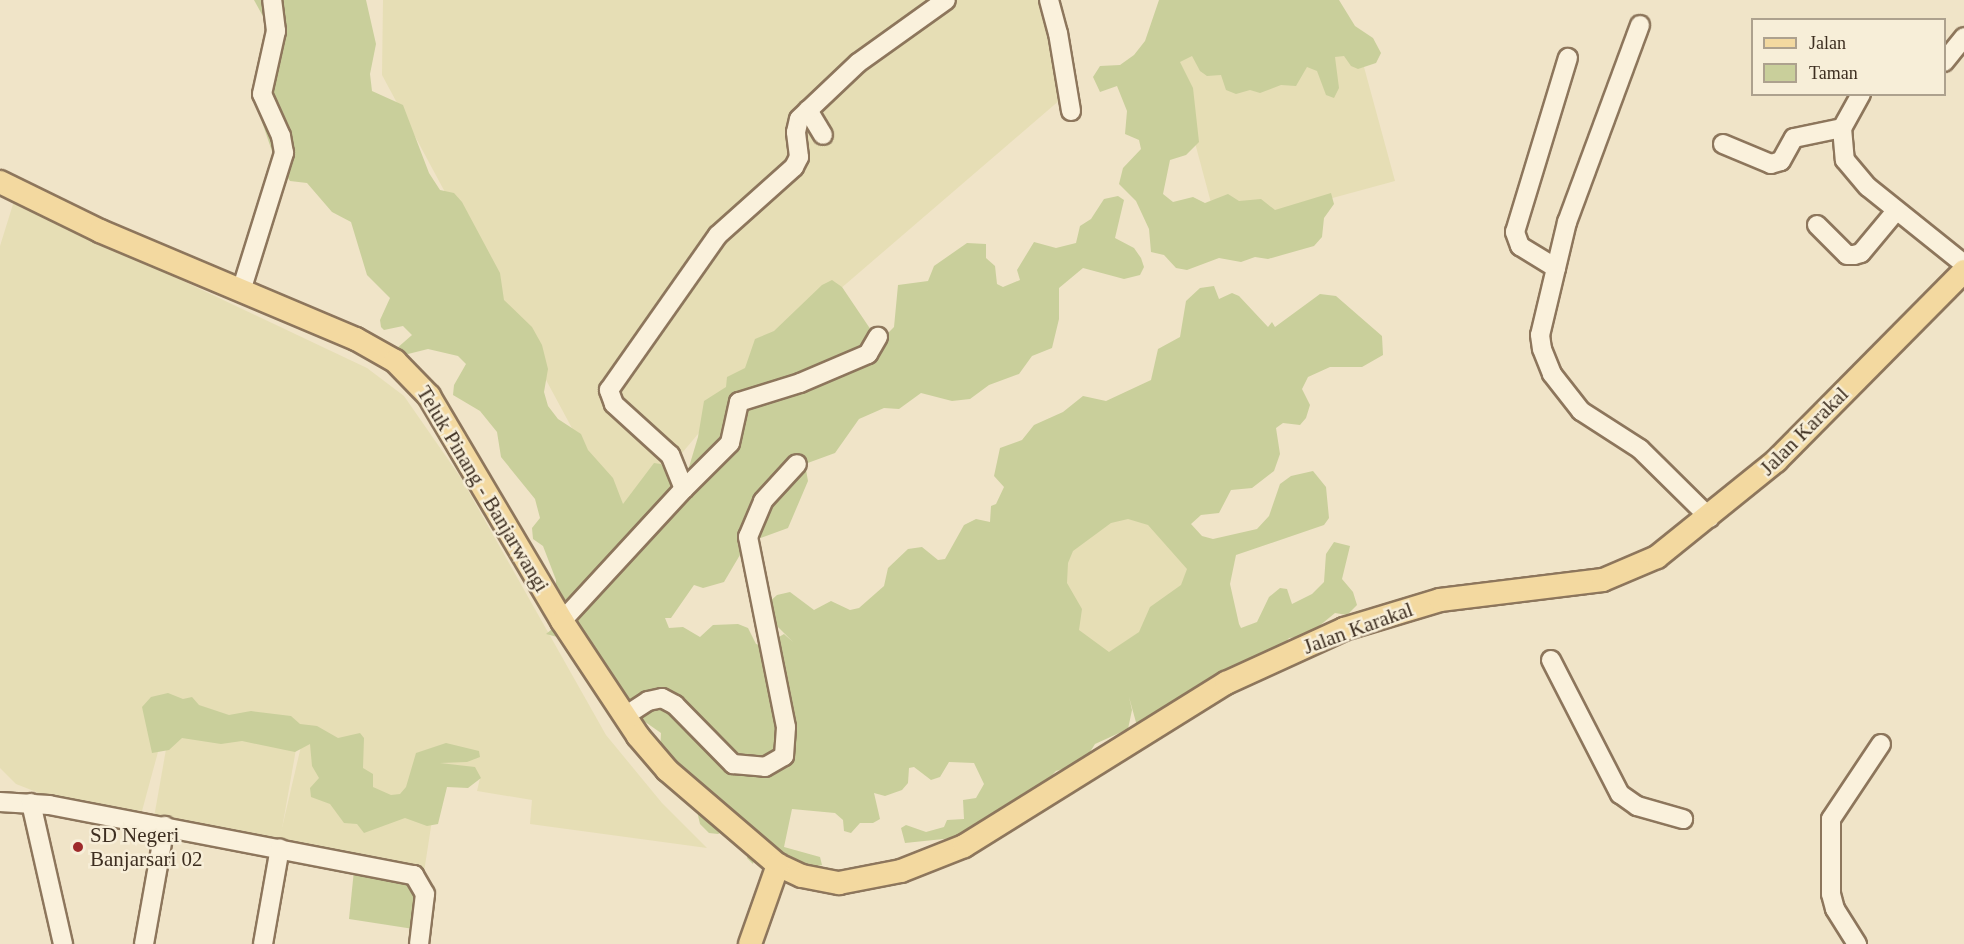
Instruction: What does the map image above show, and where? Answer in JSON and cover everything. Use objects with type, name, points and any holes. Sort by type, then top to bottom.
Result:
[{"type":"main road","name":"Teluk Pinang - Banjarwangi","points":[[0,182],[100,231],[376,349],[419,382],[468,458],[562,621],[625,716],[667,770],[778,865]]},
{"type":"main road","name":"Jalan Karakal","points":[[778,865],[802,876],[839,883],[871,879],[921,865],[964,846],[1226,683],[1344,629],[1440,600],[1603,580],[1657,557],[1710,518],[1776,461],[1964,271]]},
{"type":"main road","points":[[750,944],[778,865]]},
{"type":"street","points":[[241,291],[284,153],[281,136],[262,94],[276,31],[272,0]]},
{"type":"street","points":[[684,489],[670,455],[614,404],[609,390],[718,235],[794,166],[799,157],[796,126],[808,110],[858,63],[946,0]]},
{"type":"street","points":[[1049,0],[1058,33],[1071,111]]},
{"type":"street","points":[[1640,25],[1567,222],[1540,335],[1552,374],[1581,411],[1641,449],[1710,518]]},
{"type":"street","points":[[1946,60],[1964,37]]},
{"type":"street","points":[[1556,268],[1520,246],[1515,232],[1568,58]]},
{"type":"street","points":[[1860,96],[1842,128],[1845,160],[1859,179],[1964,264]]},
{"type":"street","points":[[808,110],[823,135]]},
{"type":"street","points":[[1723,144],[1771,164],[1781,161],[1794,138],[1842,128]]},
{"type":"street","points":[[1817,225],[1847,255],[1854,255],[1861,253],[1896,211]]},
{"type":"street","points":[[562,621],[684,489],[730,443],[739,402],[800,383],[868,354],[878,337]]},
{"type":"street","points":[[625,716],[648,701],[662,698],[675,705],[733,764],[765,767],[784,756],[786,728],[748,537],[763,501],[797,464]]},
{"type":"street","points":[[1551,660],[1620,794],[1637,806],[1683,819]]},
{"type":"street","points":[[1857,944],[1835,909],[1832,894],[1831,819],[1881,744]]},
{"type":"street","points":[[0,802],[31,802],[414,875],[425,894],[419,944]]},
{"type":"street","points":[[31,802],[63,944]]},
{"type":"street","points":[[144,944],[165,826]]},
{"type":"street","points":[[263,944],[280,848]]},
{"type":"shaded area","points":[[383,0],[1042,0],[1052,27],[1061,99],[768,351],[623,523],[382,75]]},
{"type":"shaded area","points":[[1358,45],[1395,181],[1218,229],[1171,53],[1294,62]]},
{"type":"shaded area","points":[[14,201],[367,368],[404,396],[461,478],[606,735],[662,803],[707,848],[530,824],[532,800],[477,791],[480,778],[439,775],[424,872],[278,845],[302,742],[168,715],[142,811],[62,802],[16,784],[0,768],[0,246]]},
{"type":"shaded area","points":[[1140,501],[1198,582],[1150,628],[1100,665],[1068,620],[1047,569]]},
{"type":"shaded area","points":[[171,721],[297,743],[280,841],[154,818]]},
{"type":"green space","points":[[254,0],[366,0],[376,44],[370,74],[372,91],[403,105],[429,173],[440,190],[454,193],[462,202],[500,273],[504,300],[532,327],[542,345],[548,369],[544,392],[548,406],[558,419],[581,434],[588,450],[613,478],[623,504],[654,463],[661,464],[672,482],[686,477],[698,437],[704,401],[726,387],[727,377],[745,368],[755,339],[774,331],[822,285],[832,280],[842,287],[873,333],[883,338],[894,327],[898,285],[928,281],[934,266],[967,243],[986,244],[986,258],[995,266],[997,284],[1003,287],[1020,280],[1017,270],[1034,242],[1056,248],[1076,243],[1080,226],[1091,219],[1104,199],[1118,196],[1124,200],[1115,238],[1134,248],[1141,258],[1144,267],[1140,275],[1124,279],[1083,268],[1059,288],[1059,319],[1052,348],[1032,356],[1019,374],[989,385],[970,399],[952,401],[921,393],[899,409],[884,408],[859,419],[835,453],[805,464],[808,481],[788,528],[747,543],[724,582],[703,588],[694,585],[671,618],[665,618],[669,628],[683,627],[700,637],[713,625],[738,624],[748,628],[756,644],[764,646],[784,634],[793,642],[769,618],[767,604],[777,595],[790,592],[814,610],[831,601],[850,610],[859,608],[884,586],[888,568],[908,549],[922,547],[938,560],[945,559],[964,525],[976,519],[990,522],[991,506],[996,504],[1004,487],[994,476],[1000,448],[1022,440],[1034,425],[1063,412],[1083,396],[1106,401],[1151,380],[1158,349],[1180,337],[1186,301],[1200,288],[1214,286],[1219,299],[1232,293],[1239,296],[1268,327],[1272,322],[1275,327],[1320,294],[1336,296],[1382,336],[1383,355],[1362,367],[1330,367],[1308,377],[1302,389],[1310,405],[1306,418],[1300,425],[1283,423],[1276,428],[1280,454],[1274,471],[1252,488],[1231,490],[1219,513],[1201,515],[1191,524],[1202,536],[1213,539],[1257,529],[1269,516],[1280,484],[1291,476],[1313,471],[1326,487],[1329,518],[1324,525],[1236,555],[1230,584],[1239,624],[1241,628],[1257,622],[1269,597],[1280,588],[1287,589],[1292,604],[1312,594],[1324,582],[1326,554],[1334,542],[1350,546],[1342,579],[1353,592],[1357,605],[1347,615],[1335,613],[1307,636],[1289,638],[1285,643],[1288,648],[1137,726],[1129,697],[1132,710],[1128,729],[1095,744],[1083,763],[1056,771],[1040,788],[1027,791],[953,838],[905,843],[901,828],[906,825],[926,832],[944,827],[947,820],[964,819],[963,800],[976,798],[984,784],[974,763],[949,762],[940,777],[931,780],[914,767],[909,768],[908,783],[902,790],[885,796],[874,793],[880,819],[873,823],[860,823],[851,833],[844,831],[843,820],[835,813],[792,809],[784,847],[820,857],[822,865],[789,873],[757,851],[753,864],[747,858],[754,839],[733,826],[718,834],[709,833],[700,824],[697,811],[701,788],[660,753],[661,733],[628,710],[616,679],[597,673],[561,638],[546,634],[562,621],[546,594],[556,587],[556,580],[543,546],[533,539],[532,528],[540,518],[535,499],[501,457],[497,432],[480,411],[453,395],[454,385],[466,364],[458,356],[428,349],[404,355],[396,349],[412,335],[403,326],[384,330],[381,327],[380,320],[390,298],[367,275],[351,222],[332,212],[307,183],[290,181],[275,160],[262,122],[258,92],[271,31]],"holes":[[[1128,519],[1148,525],[1187,569],[1181,585],[1150,607],[1139,632],[1109,652],[1079,630],[1082,609],[1067,583],[1068,563],[1073,551],[1111,523]]]},
{"type":"green space","points":[[1159,0],[1339,0],[1355,26],[1373,38],[1381,53],[1376,63],[1358,69],[1351,66],[1344,56],[1335,57],[1339,88],[1334,98],[1326,95],[1317,71],[1307,67],[1296,86],[1281,85],[1260,93],[1250,90],[1236,94],[1226,90],[1221,75],[1207,76],[1200,71],[1192,56],[1180,62],[1193,88],[1199,142],[1186,155],[1170,160],[1163,194],[1173,202],[1193,197],[1205,203],[1228,194],[1239,201],[1261,199],[1275,210],[1331,193],[1334,204],[1324,218],[1322,237],[1314,246],[1268,259],[1255,257],[1241,262],[1219,258],[1187,270],[1176,268],[1164,255],[1151,252],[1149,229],[1136,201],[1119,184],[1123,168],[1141,149],[1139,140],[1125,134],[1127,111],[1117,86],[1100,92],[1093,77],[1100,66],[1120,65],[1134,55],[1145,41]]},
{"type":"green space","points":[[168,693],[183,699],[192,697],[199,705],[229,715],[251,711],[291,716],[300,724],[317,726],[338,738],[360,733],[364,738],[363,768],[373,774],[373,787],[391,795],[400,794],[406,787],[416,753],[446,743],[479,751],[480,757],[467,762],[440,763],[475,767],[481,778],[468,788],[447,787],[438,824],[427,826],[405,818],[364,833],[357,824],[344,823],[330,804],[311,797],[310,788],[319,778],[312,766],[310,744],[295,752],[242,741],[221,744],[182,738],[169,750],[152,753],[142,707],[151,697]]},
{"type":"green space","points":[[354,870],[419,885],[420,930],[349,919]]},
{"type":"place","name":"SD Negeri Banjarsari 02","points":[[78,847]]}]
